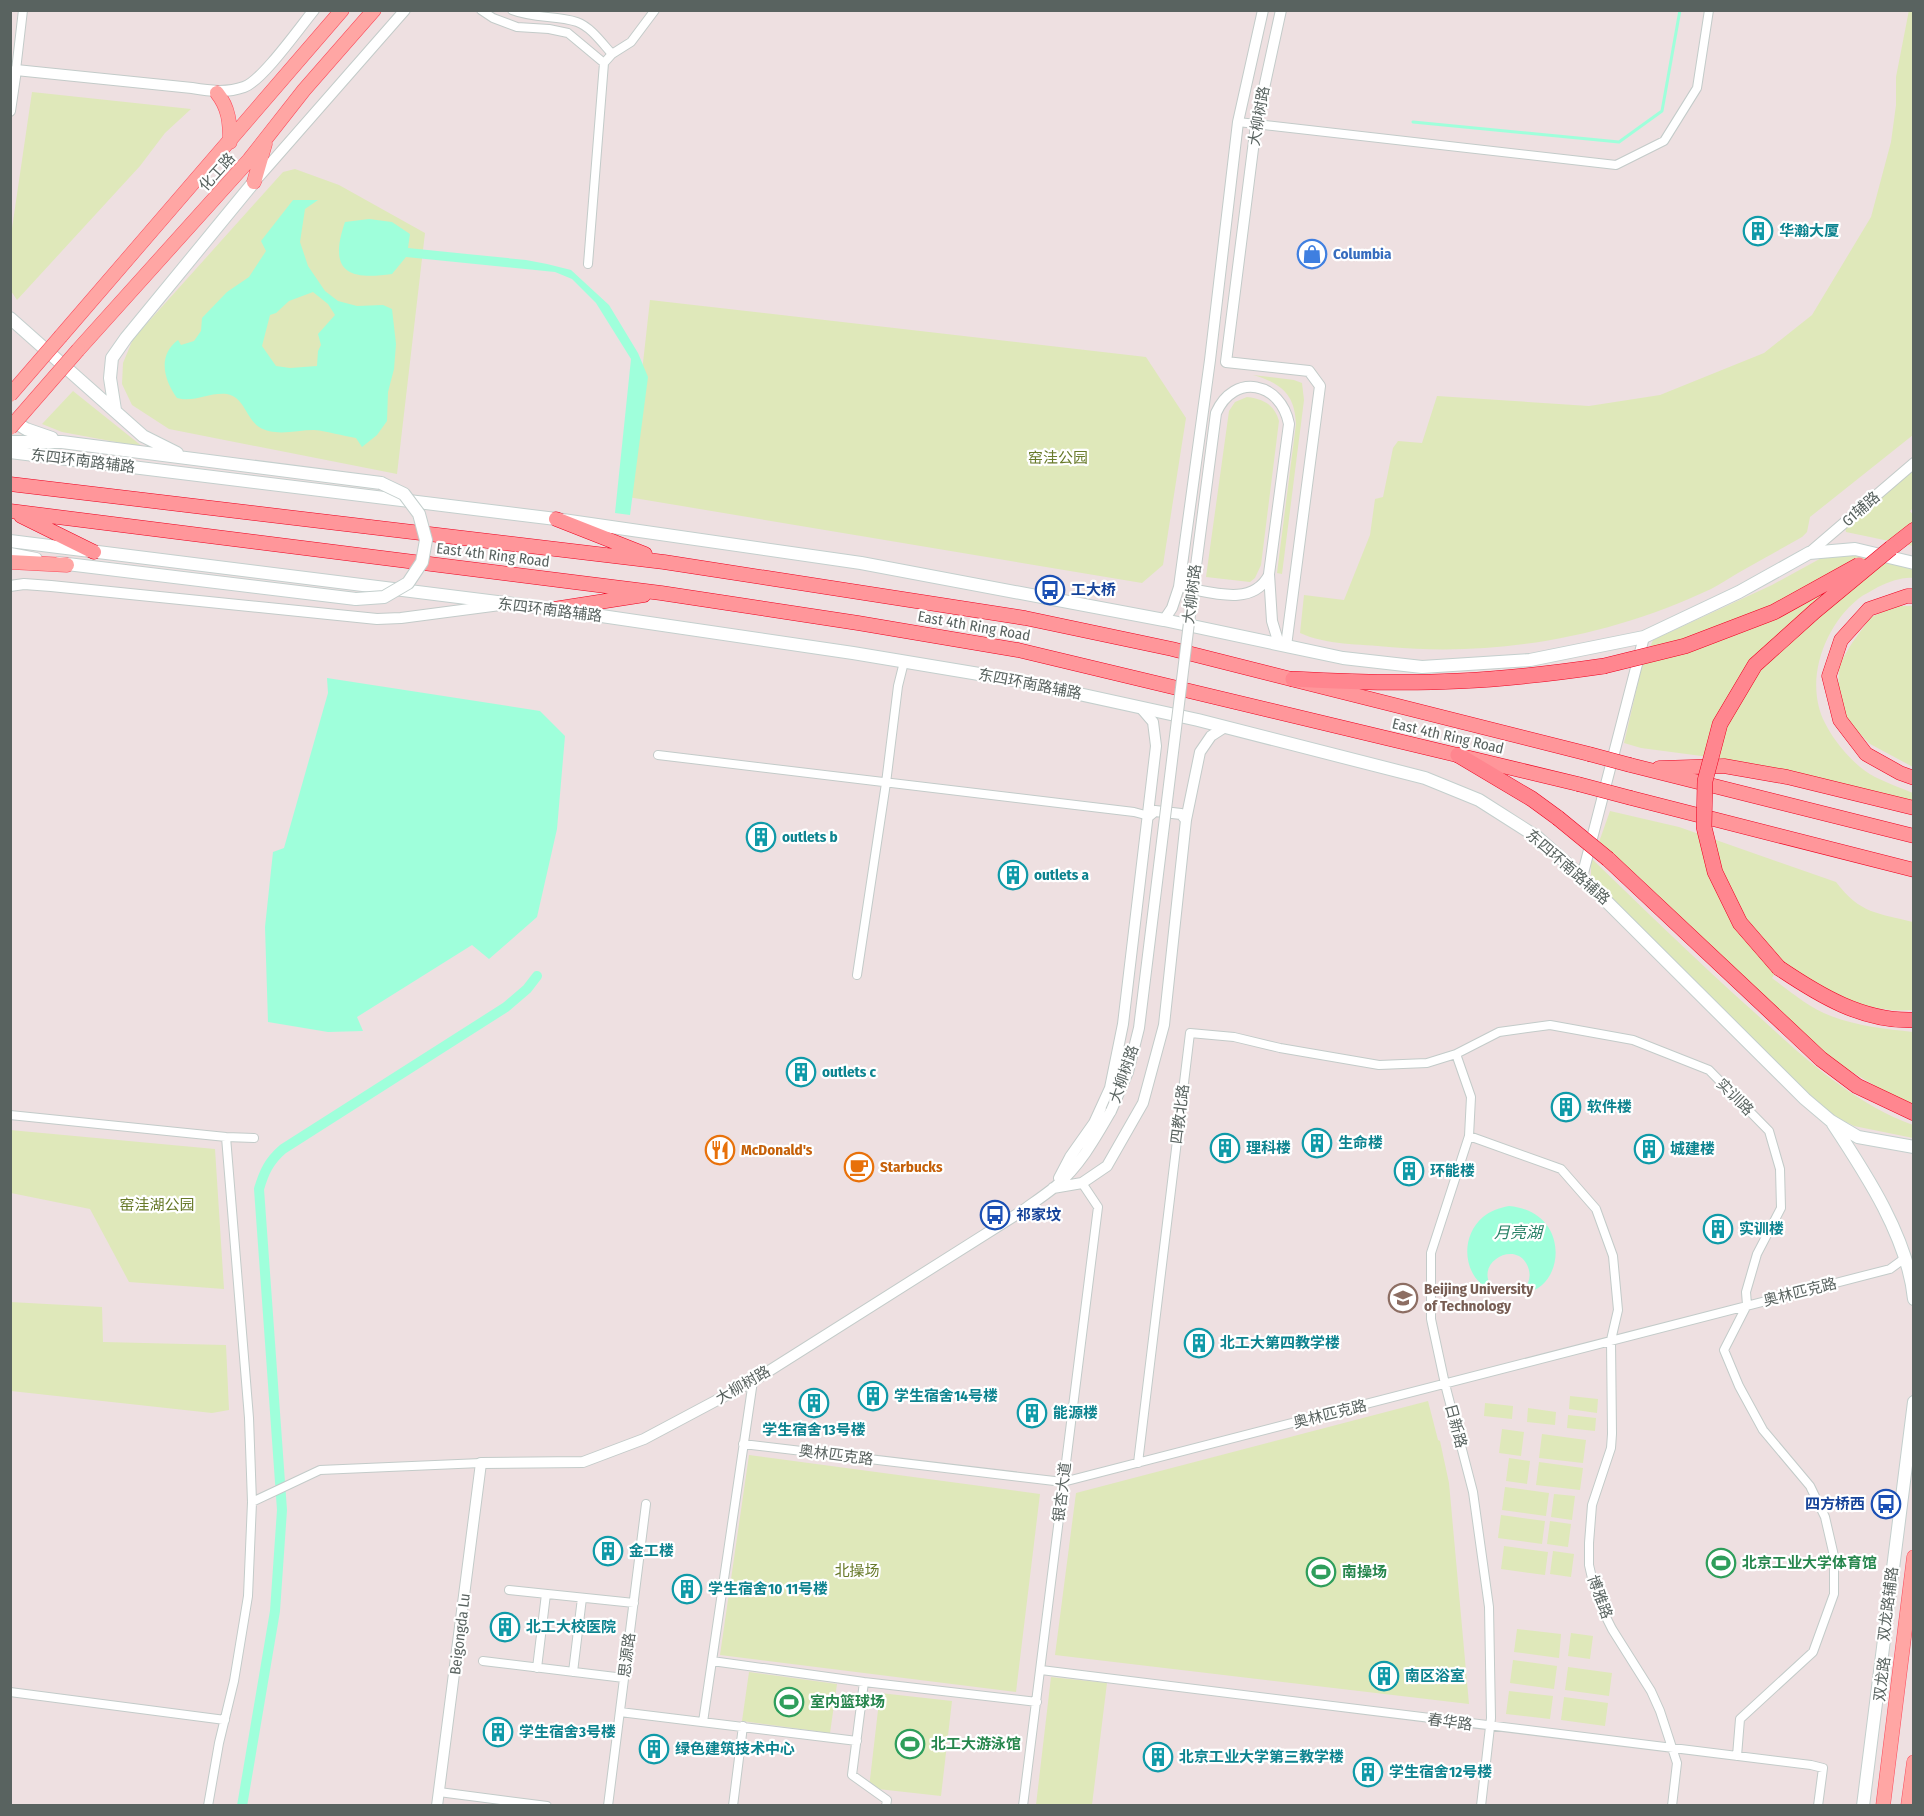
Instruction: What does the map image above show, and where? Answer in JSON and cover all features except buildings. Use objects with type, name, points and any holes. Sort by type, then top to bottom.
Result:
[{"type":"highway","name":"East 4th Ring Road","points":[[10,484],[664,562],[1025,618],[1172,649],[1914,836]]},
{"type":"highway","points":[[11,511],[94,552]]},
{"type":"highway","name":"East 4th Ring Road","points":[[11,511],[661,592],[1018,650],[1578,784],[1914,870]]},
{"type":"highway","points":[[556,519],[664,562]]},
{"type":"highway","points":[[1914,530],[1815,611],[1755,665],[1720,724],[1705,781],[1704,827],[1715,872],[1740,923],[1779,968],[1813,992],[1856,1012],[1900,1021],[1914,1020]]},
{"type":"highway","points":[[1293,679],[1381,683],[1459,681],[1533,676],[1604,666],[1685,646],[1774,612],[1891,548]]},
{"type":"highway","points":[[554,609],[661,592]]},
{"type":"highway","points":[[1914,596],[1907,596],[1869,609],[1841,640],[1829,676],[1840,720],[1866,754],[1914,778]]},
{"type":"highway","points":[[1458,755],[1532,799],[1608,859],[1821,1059],[1857,1086],[1914,1113]]},
{"type":"highway","points":[[1644,769],[1724,766],[1787,777],[1914,808]]},
{"type":"main road","name":"化工路","points":[[10,395],[342,10]]},
{"type":"main road","name":"化工路","points":[[10,428],[267,139],[304,90],[374,10]]},
{"type":"main road","points":[[217,93],[223,100],[230,117],[230,142]]},
{"type":"main road","points":[[115,410],[110,378],[112,358],[254,183],[267,139]]},
{"type":"main road","points":[[10,318],[143,436],[185,458]]},
{"type":"main road","points":[[10,419],[26,429],[62,442],[381,483],[404,494],[419,514],[426,540],[422,562],[408,583],[384,597],[356,599],[67,565],[10,562]]},
{"type":"main road","points":[[11,449],[62,442]]},
{"type":"main road","name":"东四环南路辅路","points":[[11,449],[556,519],[861,563],[1164,620],[1343,658],[1422,667],[1530,660],[1644,637],[1739,592],[1809,553],[1855,549],[1914,563]]},
{"type":"main road","name":"东四环南路辅路","points":[[10,541],[554,609],[1015,680],[1225,727],[1425,778],[1479,800],[1537,837],[1582,877],[1805,1099],[1831,1121],[1858,1137],[1914,1146]]},
{"type":"main road","points":[[10,554],[67,565]]},
{"type":"main road","points":[[1831,1121],[1877,1196],[1912,1277],[1914,1299]]},
{"type":"main road","name":"双龙路辅路","points":[[1863,1806],[1914,1402]]},
{"type":"main road","name":"双龙路","points":[[1883,1806],[1914,1557]]},
{"type":"main road","points":[[1908,1806],[1914,1762]]},
{"type":"street","points":[[10,111],[23,10]]},
{"type":"street","points":[[16,70],[192,88],[217,93],[244,87],[253,81],[314,10]]},
{"type":"street","points":[[254,183],[405,10]]},
{"type":"street","points":[[481,10],[493,18],[517,27],[568,33],[604,63]]},
{"type":"street","points":[[512,10],[527,16],[578,23],[590,31],[612,54]]},
{"type":"street","points":[[588,264],[604,63],[612,54],[631,42],[655,10]]},
{"type":"street","name":"大柳树路","points":[[1164,620],[1172,608],[1179,587],[1210,360],[1238,122],[1263,10]]},
{"type":"street","name":"大柳树路","points":[[1226,362],[1256,125],[1281,10]]},
{"type":"street","points":[[1238,122],[1616,165],[1664,141],[1697,88],[1709,10]]},
{"type":"street","points":[[1210,360],[1309,371],[1320,386],[1282,645]]},
{"type":"street","name":"大柳树路","points":[[481,1463],[583,1462],[644,1439],[753,1381],[1022,1211],[1053,1188],[1074,1167],[1094,1142],[1111,1110],[1128,1072],[1139,1028],[1216,413],[1220,402],[1227,394],[1237,389],[1258,387],[1276,396],[1283,405],[1289,424],[1269,574]]},
{"type":"street","name":"G1辅路","points":[[1809,553],[1914,463]]},
{"type":"street","points":[[1269,574],[1272,621],[1282,645]]},
{"type":"street","points":[[1179,587],[1232,596],[1246,594],[1264,585],[1269,574]]},
{"type":"street","points":[[10,586],[24,584],[51,586],[377,618],[401,618],[508,604]]},
{"type":"street","points":[[1582,877],[1644,637]]},
{"type":"street","points":[[857,975],[898,686],[904,662]]},
{"type":"street","points":[[1053,1188],[1070,1157],[1095,1123],[1110,1088],[1123,1024],[1156,746],[1153,722],[1141,708]]},
{"type":"street","points":[[1053,1188],[1082,1182],[1107,1166],[1143,1103],[1164,1025],[1186,820],[1200,752],[1211,736],[1225,727]]},
{"type":"street","points":[[658,755],[1134,812],[1149,816]]},
{"type":"street","points":[[1149,816],[1155,811],[1181,814],[1186,820]]},
{"type":"street","name":"实训路","points":[[1456,1054],[1499,1032],[1550,1025],[1633,1040],[1709,1070],[1769,1131],[1780,1169],[1781,1208],[1757,1254],[1746,1292],[1747,1305],[1724,1350],[1738,1386],[1763,1430],[1810,1486],[1825,1517],[1834,1556],[1833,1594],[1813,1652],[1740,1719],[1737,1756]]},
{"type":"street","name":"四教北路","points":[[1138,1462],[1190,1034],[1234,1037],[1280,1048],[1379,1065],[1427,1063],[1456,1054]]},
{"type":"street","name":"日新路","points":[[1456,1054],[1471,1097],[1469,1136],[1431,1253],[1431,1319],[1473,1492],[1489,1607],[1490,1727],[1481,1806]]},
{"type":"street","points":[[10,1115],[254,1138]]},
{"type":"street","name":"博雅路","points":[[1469,1136],[1561,1169],[1596,1209],[1613,1256],[1618,1310],[1611,1340],[1611,1448],[1592,1505],[1588,1543],[1589,1565],[1603,1611],[1651,1691],[1660,1711],[1677,1763],[1672,1806]]},
{"type":"street","points":[[208,1806],[234,1681],[248,1596],[252,1502],[249,1418],[226,1137]]},
{"type":"street","name":"银杏大道","points":[[1023,1806],[1098,1208],[1082,1182]]},
{"type":"street","name":"奥林匹克路","points":[[744,1444],[1063,1482],[1890,1269],[1905,1258]]},
{"type":"street","points":[[703,1722],[753,1381]]},
{"type":"street","points":[[252,1502],[320,1470],[481,1463]]},
{"type":"street","name":"Beigongda Lu","points":[[437,1806],[481,1463]]},
{"type":"street","name":"思源路","points":[[608,1806],[646,1504]]},
{"type":"street","points":[[509,1590],[634,1603]]},
{"type":"street","points":[[537,1668],[546,1594]]},
{"type":"street","points":[[573,1672],[582,1598]]},
{"type":"street","points":[[483,1661],[624,1678]]},
{"type":"street","points":[[712,1661],[864,1682],[1037,1702]]},
{"type":"street","name":"春华路","points":[[1041,1670],[1822,1768],[1818,1806]]},
{"type":"street","points":[[864,1682],[852,1775],[887,1800],[886,1806]]},
{"type":"street","points":[[10,1692],[225,1720]]},
{"type":"street","points":[[620,1712],[857,1741]]},
{"type":"street","points":[[733,1806],[743,1726]]},
{"type":"street","points":[[439,1792],[547,1806]]},
{"type":"green space","points":[[1909,10],[1914,11],[1913,435],[1810,517],[1807,532],[1802,537],[1711,589],[1634,619],[1594,631],[1554,639],[1472,649],[1431,649],[1343,643],[1321,640],[1300,633],[1304,595],[1344,600],[1370,535],[1375,499],[1383,497],[1393,448],[1398,441],[1422,443],[1437,396],[1589,406],[1660,395],[1764,353],[1812,315],[1871,217],[1891,142],[1896,105],[1896,77]]},
{"type":"green space","points":[[32,92],[191,109],[165,133],[140,166],[17,300],[11,291],[11,235]]},
{"type":"green space","points":[[295,169],[339,185],[425,233],[397,474],[169,429],[132,405],[122,384],[123,363],[133,339],[283,172]]},
{"type":"green space","name":"窑洼公园","points":[[650,300],[1146,357],[1186,418],[1163,565],[1142,583],[628,497]]},
{"type":"green space","points":[[1253,375],[1302,383],[1304,400],[1282,574],[1277,573],[1296,424],[1295,414],[1285,391]]},
{"type":"green space","points":[[73,391],[143,447],[62,432],[42,424]]},
{"type":"green space","points":[[1247,397],[1258,399],[1271,406],[1279,421],[1261,565],[1255,578],[1250,582],[1206,577],[1229,411],[1235,402]]},
{"type":"green space","points":[[1913,471],[1913,508],[1910,511],[1913,515],[1913,546],[1846,532],[1845,526]]},
{"type":"green space","points":[[1843,553],[1913,569],[1913,578],[1891,582],[1865,594],[1846,610],[1836,623],[1821,654],[1817,670],[1818,703],[1827,727],[1845,752],[1875,777],[1913,793],[1913,804],[1771,767],[1641,748],[1624,743],[1642,666],[1653,640],[1772,585],[1825,556]]},
{"type":"green space","points":[[1897,606],[1913,606],[1913,767],[1870,744],[1848,722],[1838,695],[1839,665],[1852,643],[1871,617]]},
{"type":"green space","points":[[1610,811],[1679,827],[1836,882],[1853,900],[1870,911],[1913,922],[1913,1010],[1876,1008],[1860,1003],[1828,990],[1781,963],[1772,978],[1823,1013],[1861,1025],[1913,1032],[1913,1105],[1884,1091],[1823,1055],[1639,877],[1599,842]]},
{"type":"green space","points":[[1591,858],[1790,1045],[1848,1091],[1913,1125],[1913,1138],[1854,1126],[1826,1112],[1659,947],[1591,876]]},
{"type":"green space","name":"窑洼湖公园","points":[[10,1130],[215,1149],[224,1289],[129,1282],[90,1209],[11,1193]]},
{"type":"green space","points":[[10,1302],[102,1307],[103,1342],[226,1345],[229,1410],[212,1413],[11,1391]]},
{"type":"green space","points":[[1570,1396],[1598,1399],[1597,1413],[1569,1409]]},
{"type":"green space","points":[[1428,1401],[1449,1483],[1469,1704],[1055,1655],[1076,1493]]},
{"type":"green space","points":[[1485,1403],[1513,1406],[1512,1419],[1484,1416]]},
{"type":"green space","points":[[1528,1408],[1556,1412],[1555,1425],[1527,1422]]},
{"type":"green space","points":[[1568,1415],[1596,1418],[1595,1431],[1567,1428]]},
{"type":"green space","points":[[1502,1429],[1524,1432],[1521,1456],[1499,1453]]},
{"type":"green space","points":[[1542,1434],[1586,1440],[1583,1463],[1539,1458]]},
{"type":"green space","name":"北操场","points":[[749,1455],[1040,1494],[1016,1692],[720,1655]]},
{"type":"green space","points":[[1509,1458],[1530,1461],[1527,1484],[1506,1481]]},
{"type":"green space","points":[[1539,1462],[1583,1468],[1580,1490],[1536,1485]]},
{"type":"green space","points":[[1505,1487],[1549,1493],[1546,1516],[1502,1510]]},
{"type":"green space","points":[[1554,1494],[1575,1496],[1572,1520],[1551,1517]]},
{"type":"green space","points":[[1501,1515],[1545,1521],[1542,1544],[1498,1538]]},
{"type":"green space","points":[[1550,1521],[1571,1524],[1568,1547],[1547,1544]]},
{"type":"green space","points":[[1504,1546],[1548,1552],[1545,1575],[1501,1569]]},
{"type":"green space","points":[[1553,1551],[1574,1554],[1571,1577],[1550,1574]]},
{"type":"green space","points":[[1517,1629],[1561,1634],[1559,1658],[1514,1652]]},
{"type":"green space","points":[[1571,1633],[1593,1636],[1590,1659],[1568,1656]]},
{"type":"green space","points":[[1513,1660],[1557,1666],[1554,1689],[1510,1683]]},
{"type":"green space","points":[[1568,1667],[1612,1673],[1609,1696],[1565,1690]]},
{"type":"green space","name":"室内篮球场","points":[[749,1672],[837,1684],[830,1733],[742,1721]]},
{"type":"green space","points":[[1051,1677],[1107,1683],[1092,1805],[1036,1805]]},
{"type":"green space","points":[[1509,1691],[1553,1696],[1550,1719],[1506,1714]]},
{"type":"green space","name":"北工大游泳馆","points":[[880,1693],[952,1701],[941,1796],[869,1788]]},
{"type":"green space","points":[[1564,1697],[1608,1703],[1605,1726],[1561,1720]]},
{"type":"water","points":[[293,200],[318,200],[305,209],[300,242],[308,266],[325,291],[338,301],[357,306],[383,305],[392,309],[396,344],[394,369],[388,392],[387,421],[377,435],[362,447],[356,438],[324,431],[272,432],[265,430],[255,423],[237,399],[227,394],[183,399],[177,398],[172,391],[165,368],[167,353],[171,346],[178,340],[181,345],[194,341],[201,331],[202,318],[227,292],[249,277],[266,251],[261,241]],"holes":[[[313,292],[328,304],[335,315],[318,334],[321,345],[318,351],[317,366],[290,368],[276,366],[262,346],[270,315],[276,313],[289,301]]]},
{"type":"water","points":[[369,219],[392,222],[410,234],[408,248],[526,260],[571,270],[609,305],[638,353],[648,377],[630,515],[615,513],[631,359],[596,303],[572,279],[555,272],[406,257],[392,274],[376,276],[352,273],[340,261],[340,238],[345,222]]},
{"type":"water","points":[[327,678],[540,711],[565,736],[557,829],[537,917],[489,959],[472,945],[357,1017],[363,1031],[328,1032],[268,1022],[265,927],[273,852],[284,848],[328,693]]},
{"type":"water","name":"月亮湖","points":[[1509,1206],[1530,1211],[1544,1222],[1553,1236],[1556,1251],[1554,1266],[1547,1279],[1536,1289],[1522,1293],[1528,1284],[1530,1274],[1522,1258],[1514,1254],[1505,1255],[1490,1265],[1488,1274],[1490,1283],[1498,1293],[1487,1288],[1478,1280],[1471,1271],[1468,1260],[1467,1248],[1475,1226],[1489,1213]]},
{"type":"waterway","points":[[1413,122],[1619,142],[1662,111],[1680,10]]},
{"type":"waterway","points":[[242,1806],[275,1611],[282,1510],[259,1189],[263,1177],[271,1162],[283,1149],[506,1007],[527,989],[537,976]]},
{"type":"place","name":"华瀚大厦","points":[[1758,231]]},
{"type":"place","name":"Columbia","points":[[1312,254]]},
{"type":"place","name":"工大桥","points":[[1050,590]]},
{"type":"place","name":"outlets b","points":[[761,837]]},
{"type":"place","name":"outlets a","points":[[1013,875]]},
{"type":"place","name":"outlets c","points":[[801,1072]]},
{"type":"place","name":"软件楼","points":[[1566,1107]]},
{"type":"place","name":"生命楼","points":[[1317,1143]]},
{"type":"place","name":"理科楼","points":[[1225,1148]]},
{"type":"place","name":"城建楼","points":[[1649,1149]]},
{"type":"place","name":"McDonald's","points":[[720,1150]]},
{"type":"place","name":"Starbucks","points":[[859,1167]]},
{"type":"place","name":"环能楼","points":[[1409,1171]]},
{"type":"place","name":"祁家坟","points":[[995,1215]]},
{"type":"place","name":"实训楼","points":[[1718,1229]]},
{"type":"place","name":"Beijing University of Technology","points":[[1403,1298]]},
{"type":"place","name":"北工大第四教学楼","points":[[1199,1343]]},
{"type":"place","name":"学生宿舍14号楼","points":[[873,1396]]},
{"type":"place","name":"学生宿舍13号楼","points":[[814,1403]]},
{"type":"place","name":"能源楼","points":[[1032,1413]]},
{"type":"place","name":"四方桥西","points":[[1886,1504]]},
{"type":"place","name":"金工楼","points":[[608,1551]]},
{"type":"place","name":"北京工业大学体育馆","points":[[1721,1563]]},
{"type":"place","name":"南操场","points":[[1321,1572]]},
{"type":"place","name":"学生宿舍10 11号楼","points":[[687,1589]]},
{"type":"place","name":"北工大校医院","points":[[505,1627]]},
{"type":"place","name":"南区浴室","points":[[1384,1676]]},
{"type":"place","name":"室内篮球场","points":[[789,1702]]},
{"type":"place","name":"学生宿舍3号楼","points":[[498,1732]]},
{"type":"place","name":"北工大游泳馆","points":[[910,1744]]},
{"type":"place","name":"绿色建筑技术中心","points":[[654,1749]]},
{"type":"place","name":"北京工业大学第三教学楼","points":[[1158,1757]]},
{"type":"place","name":"学生宿舍12号楼","points":[[1368,1772]]}]
